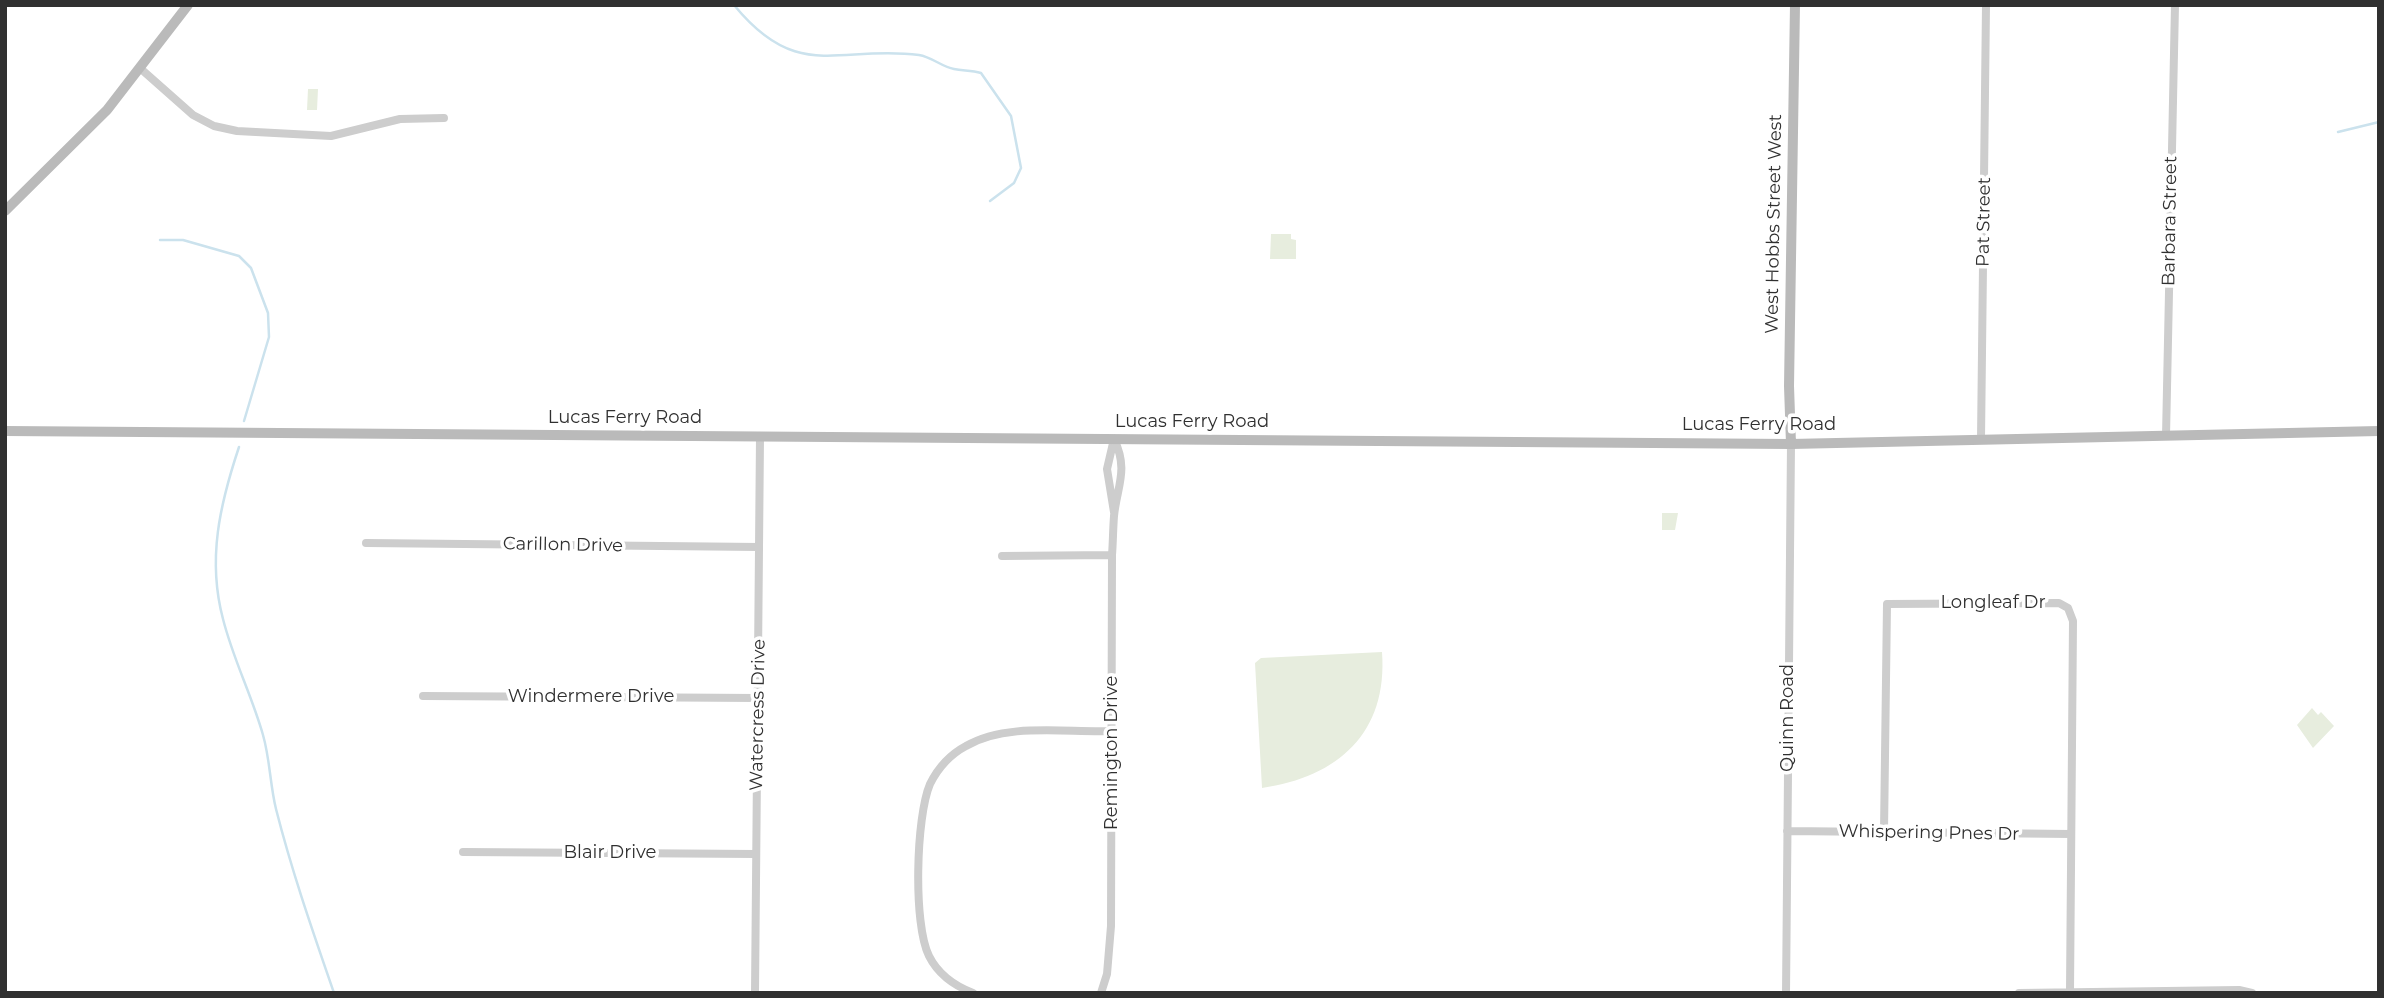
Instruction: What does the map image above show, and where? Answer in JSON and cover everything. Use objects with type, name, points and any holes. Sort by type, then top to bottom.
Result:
[{"type":"street","points":[[5,211],[107,110],[188,5]]},
{"type":"street","name":"West Hobbs Street West","points":[[1791,444],[1789,386],[1795,5]]},
{"type":"street","name":"Pat Street","points":[[1981,439],[1986,5]]},
{"type":"street","name":"Barbara Street","points":[[2166,436],[2175,5]]},
{"type":"street","points":[[141,69],[193,115],[214,126],[237,131],[331,136],[400,119],[444,118]]},
{"type":"street","name":"Lucas Ferry Road","points":[[5,432],[1791,444],[2379,431]]},
{"type":"street","name":"Watercress Drive","points":[[755,993],[760,436]]},
{"type":"street","name":"Remington Drive","points":[[1114,512],[1108,492],[1107,469],[1108,453],[1115,439]]},
{"type":"street","name":"Remington Drive","points":[[1101,993],[1110,950],[1112,555],[1114,512],[1120,493],[1122,454],[1115,439]]},
{"type":"street","name":"Quinn Road","points":[[1786,993],[1791,444]]},
{"type":"street","name":"Carillon Drive","points":[[366,543],[759,547]]},
{"type":"street","points":[[1002,556],[1112,555]]},
{"type":"street","name":"Longleaf Dr","points":[[1884,832],[1887,604],[2059,603],[2068,608],[2073,621],[2070,991]]},
{"type":"street","name":"Windermere Drive","points":[[423,696],[758,698]]},
{"type":"street","points":[[973,993],[943,975],[929,956],[921,933],[921,827],[932,781],[945,761],[965,746],[999,734],[1112,731]]},
{"type":"street","name":"Whispering Pnes Dr","points":[[1787,831],[2071,834]]},
{"type":"street","name":"Blair Drive","points":[[463,852],[756,853]]},
{"type":"street","points":[[2019,993],[2239,990],[2252,993]]},
{"type":"green space","points":[[308,89],[318,89],[317,110],[307,110]]},
{"type":"green space","points":[[1271,234],[1291,234],[1291,239],[1296,240],[1296,259],[1270,259]]},
{"type":"green space","points":[[1662,513],[1678,513],[1675,530],[1662,530]]},
{"type":"green space","points":[[1382,652],[1382,681],[1376,706],[1367,728],[1353,746],[1314,774],[1262,788],[1255,663],[1261,658]]},
{"type":"green space","points":[[2312,708],[2318,715],[2321,712],[2334,726],[2313,748],[2297,725]]},
{"type":"waterway","points":[[734,5],[757,29],[778,44],[799,52],[820,55],[919,55],[950,68],[981,73],[1011,116],[1021,168],[1014,183],[990,201]]},
{"type":"waterway","points":[[2338,132],[2379,122]]},
{"type":"waterway","points":[[160,240],[183,240],[239,256],[251,268],[268,313],[269,337],[244,421]]},
{"type":"waterway","points":[[239,447],[226,489],[218,532],[218,597],[227,634],[263,735],[274,800],[289,856],[334,993]]}]
